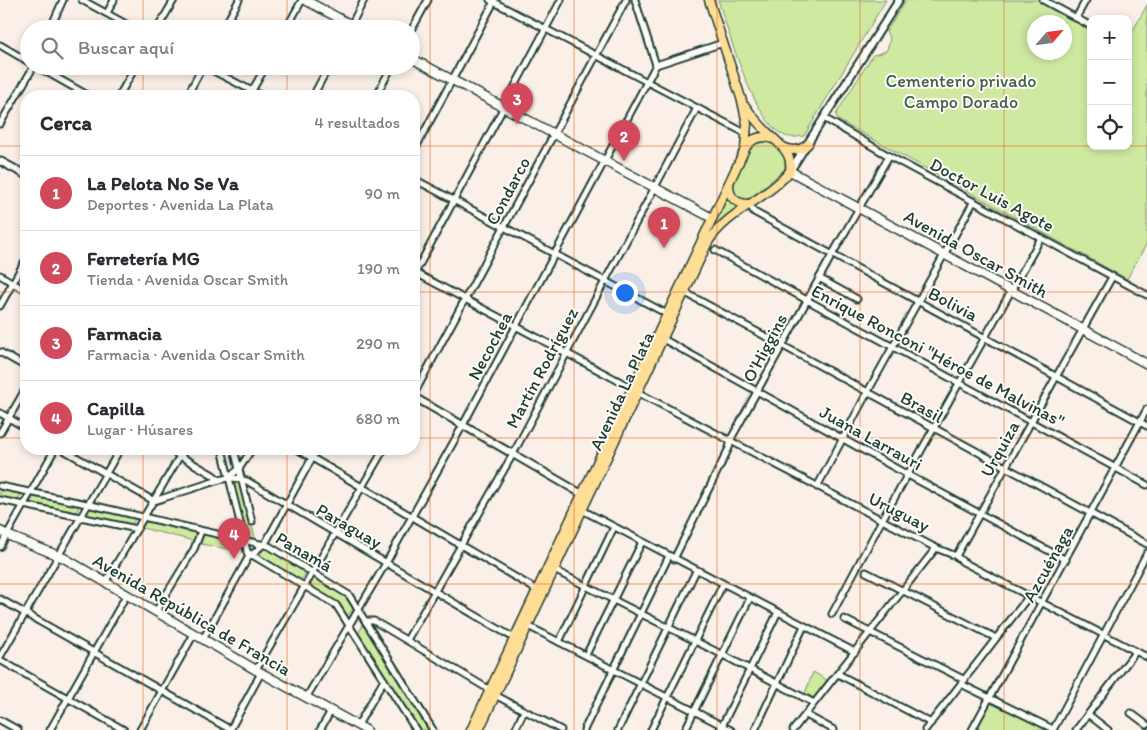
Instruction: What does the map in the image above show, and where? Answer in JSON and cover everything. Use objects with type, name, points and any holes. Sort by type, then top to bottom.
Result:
[{"type":"main road","points":[[303,0],[338,20]]},
{"type":"main road","name":"Avenida La Plata","points":[[471,730],[528,626],[582,510],[667,314],[745,149],[747,134],[742,101],[709,0]]},
{"type":"main road","points":[[420,63],[712,218]]},
{"type":"main road","name":"Avenida La Plata","points":[[479,730],[514,638],[582,494],[663,339],[713,235],[790,171],[790,159],[780,144],[755,120],[742,101]]},
{"type":"main road","points":[[745,149],[750,142],[758,138],[770,138],[796,150],[808,144]]},
{"type":"main road","name":"Avenida Oscar Smith","points":[[790,171],[1147,364]]},
{"type":"main road","points":[[731,178],[729,187],[732,198],[741,203],[750,204]]},
{"type":"main road","name":"Avenida República de Francia","points":[[3,532],[58,555],[106,581],[259,672],[366,730]]},
{"type":"street","points":[[54,20],[62,0]]},
{"type":"street","points":[[82,0],[119,20]]},
{"type":"street","points":[[107,13],[114,0]]},
{"type":"street","points":[[162,20],[174,0]]},
{"type":"street","points":[[228,20],[239,0]]},
{"type":"street","points":[[291,20],[303,0]]},
{"type":"street","points":[[354,20],[364,0]]},
{"type":"street","points":[[417,20],[428,0]]},
{"type":"street","points":[[420,262],[561,0]]},
{"type":"street","name":"Condarco","points":[[420,384],[626,0]]},
{"type":"street","points":[[635,0],[656,65],[723,43]]},
{"type":"street","points":[[790,171],[899,0]]},
{"type":"street","points":[[1043,0],[1087,24]]},
{"type":"street","points":[[1076,18],[1086,0]]},
{"type":"street","points":[[420,140],[493,1],[747,134]]},
{"type":"street","points":[[0,45],[20,57]]},
{"type":"street","name":"Necochea","points":[[306,698],[386,563],[463,425],[656,65]]},
{"type":"street","points":[[21,90],[30,75]]},
{"type":"street","points":[[51,75],[78,90]]},
{"type":"street","points":[[122,90],[131,75]]},
{"type":"street","points":[[190,90],[199,75]]},
{"type":"street","points":[[219,75],[244,90]]},
{"type":"street","points":[[253,90],[261,75]]},
{"type":"street","points":[[316,90],[324,75]]},
{"type":"street","points":[[379,90],[387,75]]},
{"type":"street","points":[[0,124],[20,91]]},
{"type":"street","name":"Martín Rodríguez","points":[[407,640],[513,454],[697,108]]},
{"type":"street","name":"Doctor Luis Agote","points":[[824,118],[889,156],[1147,295]]},
{"type":"street","name":"O'Higgins","points":[[584,730],[641,614],[757,392],[819,278],[889,156]]},
{"type":"street","points":[[0,160],[20,172]]},
{"type":"street","points":[[420,182],[667,314]]},
{"type":"street","points":[[817,487],[974,201]]},
{"type":"street","name":"Bolivia","points":[[750,204],[754,212],[1147,426]]},
{"type":"street","points":[[832,614],[882,520],[1041,238]]},
{"type":"street","name":"Enrique Ronconi \"Héroe de Malvinas\"","points":[[715,250],[1147,485]]},
{"type":"street","points":[[0,306],[20,270]]},
{"type":"street","points":[[0,275],[20,286]]},
{"type":"street","points":[[420,276],[635,390]]},
{"type":"street","name":"Urquiza","points":[[956,556],[1112,276]]},
{"type":"street","points":[[819,278],[857,299]]},
{"type":"street","name":"Brasil","points":[[684,292],[1147,544]]},
{"type":"street","name":"Juana Larrauri","points":[[663,339],[1066,560]]},
{"type":"street","points":[[0,352],[20,364]]},
{"type":"street","name":"Uruguay","points":[[635,390],[817,487],[936,548],[956,556],[963,562],[1147,657]]},
{"type":"street","points":[[0,433],[20,399]]},
{"type":"street","points":[[420,399],[582,494]]},
{"type":"street","name":"Azcuénaga","points":[[972,730],[1147,409]]},
{"type":"street","points":[[0,413],[20,424]]},
{"type":"street","points":[[0,546],[3,532],[30,493],[52,455]]},
{"type":"street","points":[[72,455],[154,501]]},
{"type":"street","points":[[116,455],[0,658],[124,730]]},
{"type":"street","points":[[223,455],[249,554]]},
{"type":"street","points":[[236,455],[252,522]]},
{"type":"street","points":[[229,477],[239,469],[248,455]]},
{"type":"street","points":[[307,455],[537,590]]},
{"type":"street","points":[[203,639],[249,554],[264,544],[314,455]]},
{"type":"street","points":[[0,599],[230,730],[306,586],[381,455]]},
{"type":"street","points":[[106,581],[180,456],[219,480]]},
{"type":"street","name":"Paraguay","points":[[154,501],[229,477],[242,479],[514,638]]},
{"type":"street","name":"Panamá","points":[[0,486],[264,544],[314,572],[345,592],[432,730]]},
{"type":"street","points":[[0,500],[137,529]]},
{"type":"street","points":[[582,510],[855,652]]},
{"type":"street","points":[[558,642],[614,527]]},
{"type":"street","points":[[156,611],[194,549],[201,531]]},
{"type":"street","points":[[586,655],[642,542]]},
{"type":"street","points":[[794,730],[936,548]]},
{"type":"street","points":[[844,619],[963,682],[989,698],[1053,730],[1147,553]]},
{"type":"street","name":"Panamá","points":[[249,554],[336,605],[416,730]]},
{"type":"street","points":[[554,570],[669,627],[814,703]]},
{"type":"street","points":[[618,730],[696,570]]},
{"type":"street","points":[[866,572],[996,638]]},
{"type":"street","points":[[651,730],[723,584]]},
{"type":"street","points":[[50,730],[127,594]]},
{"type":"street","points":[[925,730],[1029,596]]},
{"type":"street","points":[[685,730],[750,598]]},
{"type":"street","points":[[721,728],[778,612]]},
{"type":"street","points":[[365,621],[372,620],[524,711],[560,730]]},
{"type":"street","points":[[528,626],[695,711],[721,728],[731,730]]},
{"type":"street","points":[[755,730],[804,626]]},
{"type":"street","points":[[140,730],[194,634]]},
{"type":"street","points":[[1076,730],[1136,651]]},
{"type":"street","points":[[838,674],[931,723]]},
{"type":"street","points":[[358,725],[384,680]]},
{"type":"street","points":[[320,730],[331,711]]},
{"type":"street","points":[[514,730],[524,711]]},
{"type":"street","points":[[1131,713],[1147,725]]},
{"type":"street","points":[[1089,714],[1108,730]]},
{"type":"street","points":[[806,715],[834,730]]},
{"type":"street","points":[[0,720],[18,730]]},
{"type":"street","points":[[544,730],[548,723]]},
{"type":"green space","points":[[718,0],[886,0],[804,136],[793,137],[785,136],[773,127],[753,95],[744,75]]},
{"type":"green space","name":"Cementerio privado Campo Dorado","points":[[906,0],[1037,0],[1064,15],[1027,15],[1027,60],[1072,60],[1072,19],[1087,28],[1087,150],[1132,150],[1132,33],[1147,5],[1147,243],[1127,279],[838,120],[836,114],[873,55],[887,50],[890,38],[886,32]]},
{"type":"green space","points":[[764,139],[778,147],[784,155],[784,170],[751,198],[739,199],[732,191],[732,184],[750,147],[758,140]]},
{"type":"green space","points":[[727,193],[744,205],[717,226],[474,730]]},
{"type":"green space","points":[[240,483],[256,540],[248,538],[245,534],[233,484]]},
{"type":"green space","points":[[0,488],[19,492],[21,495],[17,502],[0,498]]},
{"type":"green space","points":[[35,496],[77,505],[78,509],[75,514],[30,504]]},
{"type":"green space","points":[[88,508],[135,519],[131,526],[85,515]]},
{"type":"green space","points":[[146,522],[197,533],[194,541],[142,528]]},
{"type":"green space","points":[[204,534],[242,542],[238,551],[201,544]]},
{"type":"green space","points":[[264,548],[307,572],[301,580],[260,556]]},
{"type":"green space","points":[[315,577],[346,597],[353,609],[347,616],[339,605],[310,586]]},
{"type":"green space","points":[[363,625],[428,730],[419,730],[358,634]]},
{"type":"green space","points":[[813,672],[827,680],[814,698],[805,693]]},
{"type":"green space","points":[[991,700],[1025,719],[1046,727],[1046,730],[975,730]]},
{"type":"place","name":"Farmacia","points":[[517,124]]},
{"type":"place","name":"Ferretería MG","points":[[624,161]]},
{"type":"place","name":"La Pelota No Se Va","points":[[664,248]]},
{"type":"place","name":"Capilla","points":[[234,559]]}]
